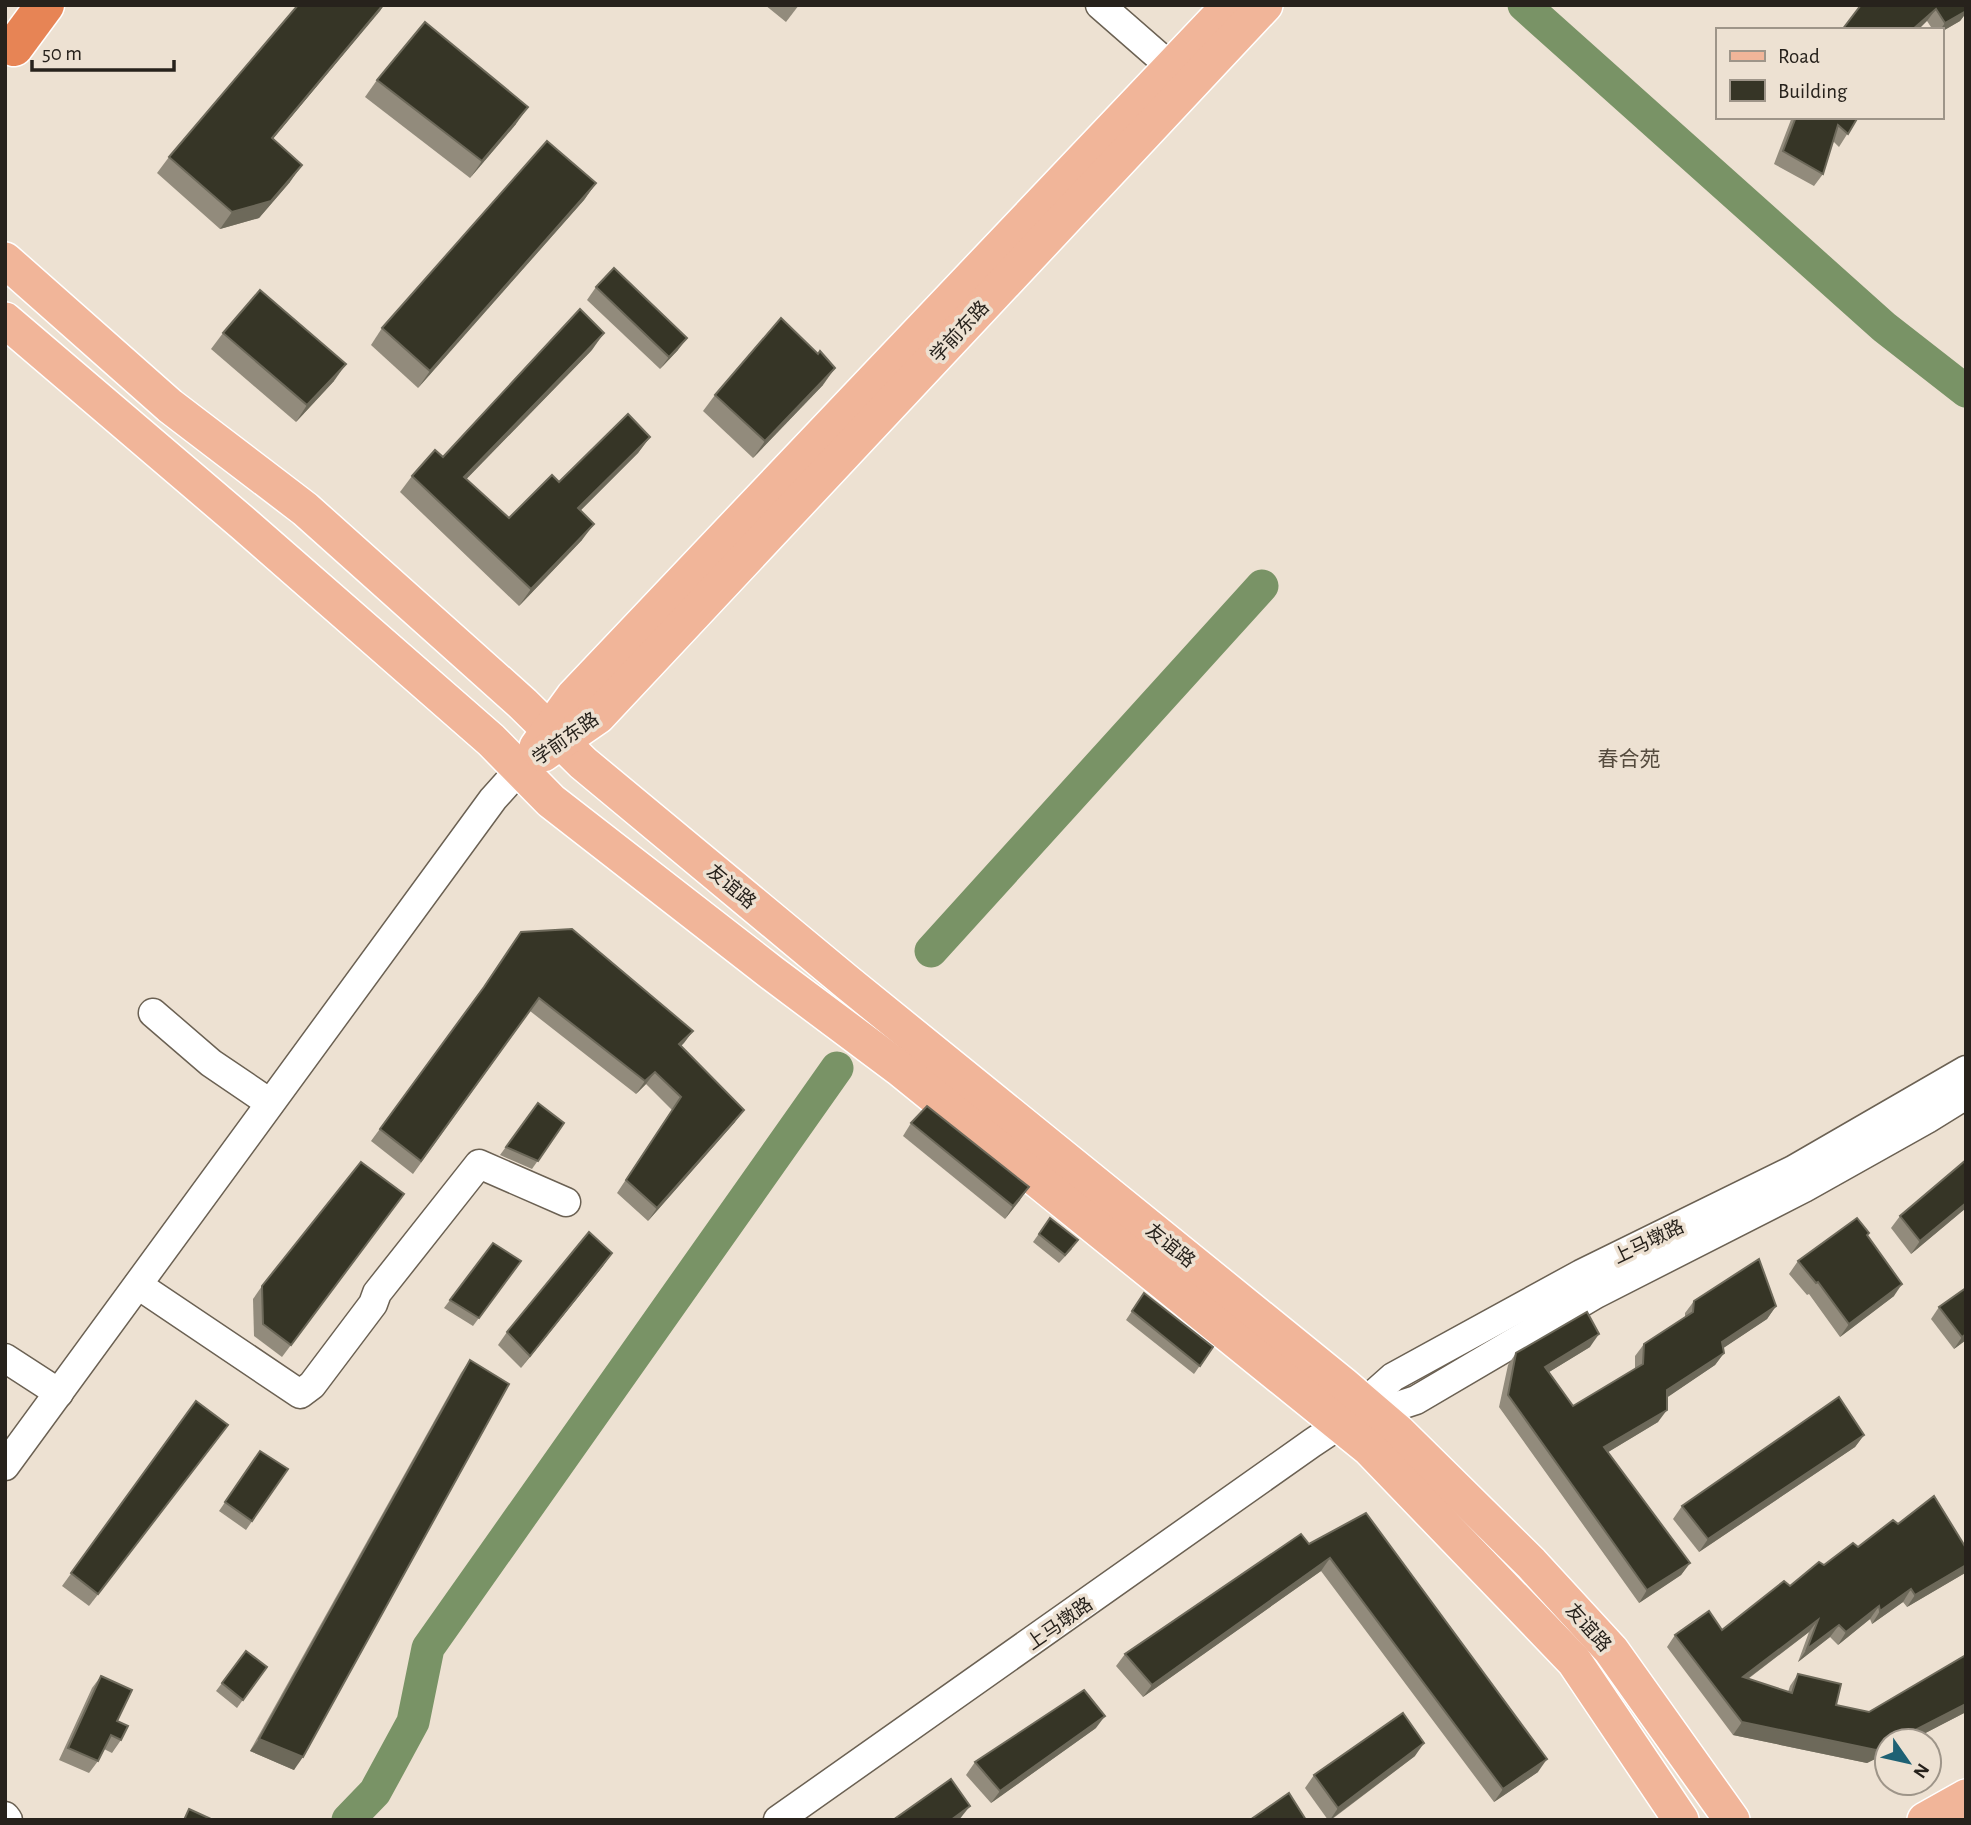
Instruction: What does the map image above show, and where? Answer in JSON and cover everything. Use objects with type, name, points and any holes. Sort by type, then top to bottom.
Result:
[{"type":"highway","points":[[8,39],[12,5]]},
{"type":"highway","points":[[8,39],[45,5]]},
{"type":"main road","points":[[8,39],[52,5]]},
{"type":"main road","name":"学前东路","points":[[520,769],[555,735],[574,696],[1230,5]]},
{"type":"main road","name":"学前东路","points":[[555,735],[598,716],[1265,5]]},
{"type":"main road","name":"友谊路","points":[[5,260],[170,407],[305,509],[594,771],[1360,1414],[1370,1449],[1574,1661],[1681,1820]]},
{"type":"main road","name":"友谊路","points":[[5,320],[492,740],[551,801],[772,972],[1360,1414],[1398,1432],[1531,1563],[1611,1650],[1732,1820]]},
{"type":"main road","points":[[1925,1820],[1966,1797]]},
{"type":"street","points":[[1100,5],[1171,67]]},
{"type":"street","points":[[5,1466],[493,799],[520,769]]},
{"type":"street","points":[[153,1013],[211,1063],[270,1103]]},
{"type":"street","name":"上马墩路","points":[[1360,1414],[1393,1377],[1581,1273],[1793,1170],[1966,1070]]},
{"type":"street","name":"上马墩路","points":[[778,1820],[1312,1443],[1360,1414],[1416,1400],[1595,1294],[1804,1188],[1966,1095]]},
{"type":"street","points":[[138,1284],[300,1394],[312,1385],[373,1304],[377,1293],[479,1164],[566,1202]]},
{"type":"street","points":[[5,1358],[59,1393]]},
{"type":"building","points":[[298,5],[383,5],[272,138],[302,165],[271,201],[232,212],[169,157]]},
{"type":"building","points":[[1861,5],[1966,5],[1966,11],[1945,23],[1936,9],[1914,28],[1844,28]]},
{"type":"building","points":[[425,22],[528,107],[482,161],[377,80]]},
{"type":"building","points":[[1795,119],[1857,119],[1848,134],[1838,125],[1823,174],[1783,151]]},
{"type":"building","points":[[547,141],[596,183],[430,371],[382,328]]},
{"type":"building","points":[[614,268],[687,338],[669,357],[596,287]]},
{"type":"building","points":[[260,290],[346,364],[307,405],[223,333]]},
{"type":"building","points":[[580,309],[604,333],[464,477],[509,518],[552,475],[559,482],[628,414],[650,437],[578,508],[594,524],[531,589],[412,476],[435,450],[443,457]]},
{"type":"building","points":[[781,318],[818,354],[820,351],[835,368],[765,441],[715,395]]},
{"type":"building","points":[[572,929],[693,1031],[679,1044],[744,1110],[657,1208],[626,1180],[681,1097],[655,1072],[645,1081],[539,998],[421,1161],[380,1129],[521,932]]},
{"type":"building","points":[[538,1103],[564,1123],[538,1161],[506,1147]]},
{"type":"building","points":[[927,1106],[1029,1187],[1013,1206],[911,1123]]},
{"type":"building","points":[[1966,1160],[1966,1203],[1920,1241],[1900,1216]]},
{"type":"building","points":[[361,1162],[404,1194],[291,1345],[263,1324],[262,1286]]},
{"type":"building","points":[[1050,1218],[1078,1240],[1065,1255],[1039,1234]]},
{"type":"building","points":[[1857,1218],[1902,1284],[1849,1324],[1818,1282],[1816,1283],[1798,1261]]},
{"type":"building","points":[[589,1232],[612,1253],[530,1356],[507,1332]]},
{"type":"building","points":[[493,1243],[521,1261],[479,1318],[450,1300]]},
{"type":"building","points":[[1759,1259],[1776,1306],[1722,1342],[1724,1353],[1667,1390],[1667,1410],[1604,1447],[1690,1563],[1647,1590],[1508,1395],[1516,1353],[1587,1312],[1599,1334],[1545,1367],[1573,1406],[1643,1364],[1644,1344],[1693,1312],[1694,1301]]},
{"type":"building","points":[[1966,1288],[1966,1334],[1962,1337],[1939,1307]]},
{"type":"building","points":[[1144,1293],[1213,1347],[1200,1366],[1132,1311]]},
{"type":"building","points":[[470,1360],[509,1384],[303,1757],[259,1739]]},
{"type":"building","points":[[1839,1397],[1864,1435],[1708,1539],[1682,1506]]},
{"type":"building","points":[[196,1401],[228,1425],[98,1594],[71,1573]]},
{"type":"building","points":[[260,1451],[288,1469],[252,1521],[225,1502]]},
{"type":"building","points":[[1934,1496],[1966,1548],[1966,1565],[1915,1595],[1911,1589],[1880,1611],[1879,1606],[1846,1632],[1839,1625],[1807,1649],[1818,1620],[1743,1677],[1792,1693],[1798,1674],[1841,1684],[1836,1705],[1869,1712],[1966,1655],[1966,1704],[1921,1727],[1873,1727],[1873,1749],[1742,1722],[1675,1635],[1709,1611],[1722,1630],[1784,1581],[1790,1586],[1819,1562],[1824,1565],[1853,1543],[1858,1547],[1893,1520],[1898,1524]]},
{"type":"building","points":[[1366,1513],[1547,1759],[1503,1789],[1330,1558],[1152,1685],[1125,1654],[1301,1534],[1309,1544]]},
{"type":"building","points":[[246,1651],[267,1667],[243,1700],[222,1683]]},
{"type":"building","points":[[101,1676],[132,1690],[117,1721],[128,1726],[121,1740],[111,1735],[98,1761],[68,1748]]},
{"type":"building","points":[[1084,1690],[1105,1716],[1000,1791],[975,1762]]},
{"type":"building","points":[[1403,1713],[1424,1743],[1338,1808],[1314,1775]]},
{"type":"building","points":[[951,1779],[970,1806],[951,1820],[893,1820]]},
{"type":"building","points":[[1289,1793],[1306,1820],[1250,1820]]},
{"type":"building","points":[[189,1809],[213,1820],[184,1820]]},
{"type":"waterway","points":[[1524,5],[1884,327],[1966,391]]},
{"type":"waterway","points":[[931,951],[1262,586]]},
{"type":"waterway","points":[[348,1820],[375,1792],[413,1722],[428,1648],[837,1068]]},
{"type":"district","name":"春合苑","points":[[1629,759]]}]
